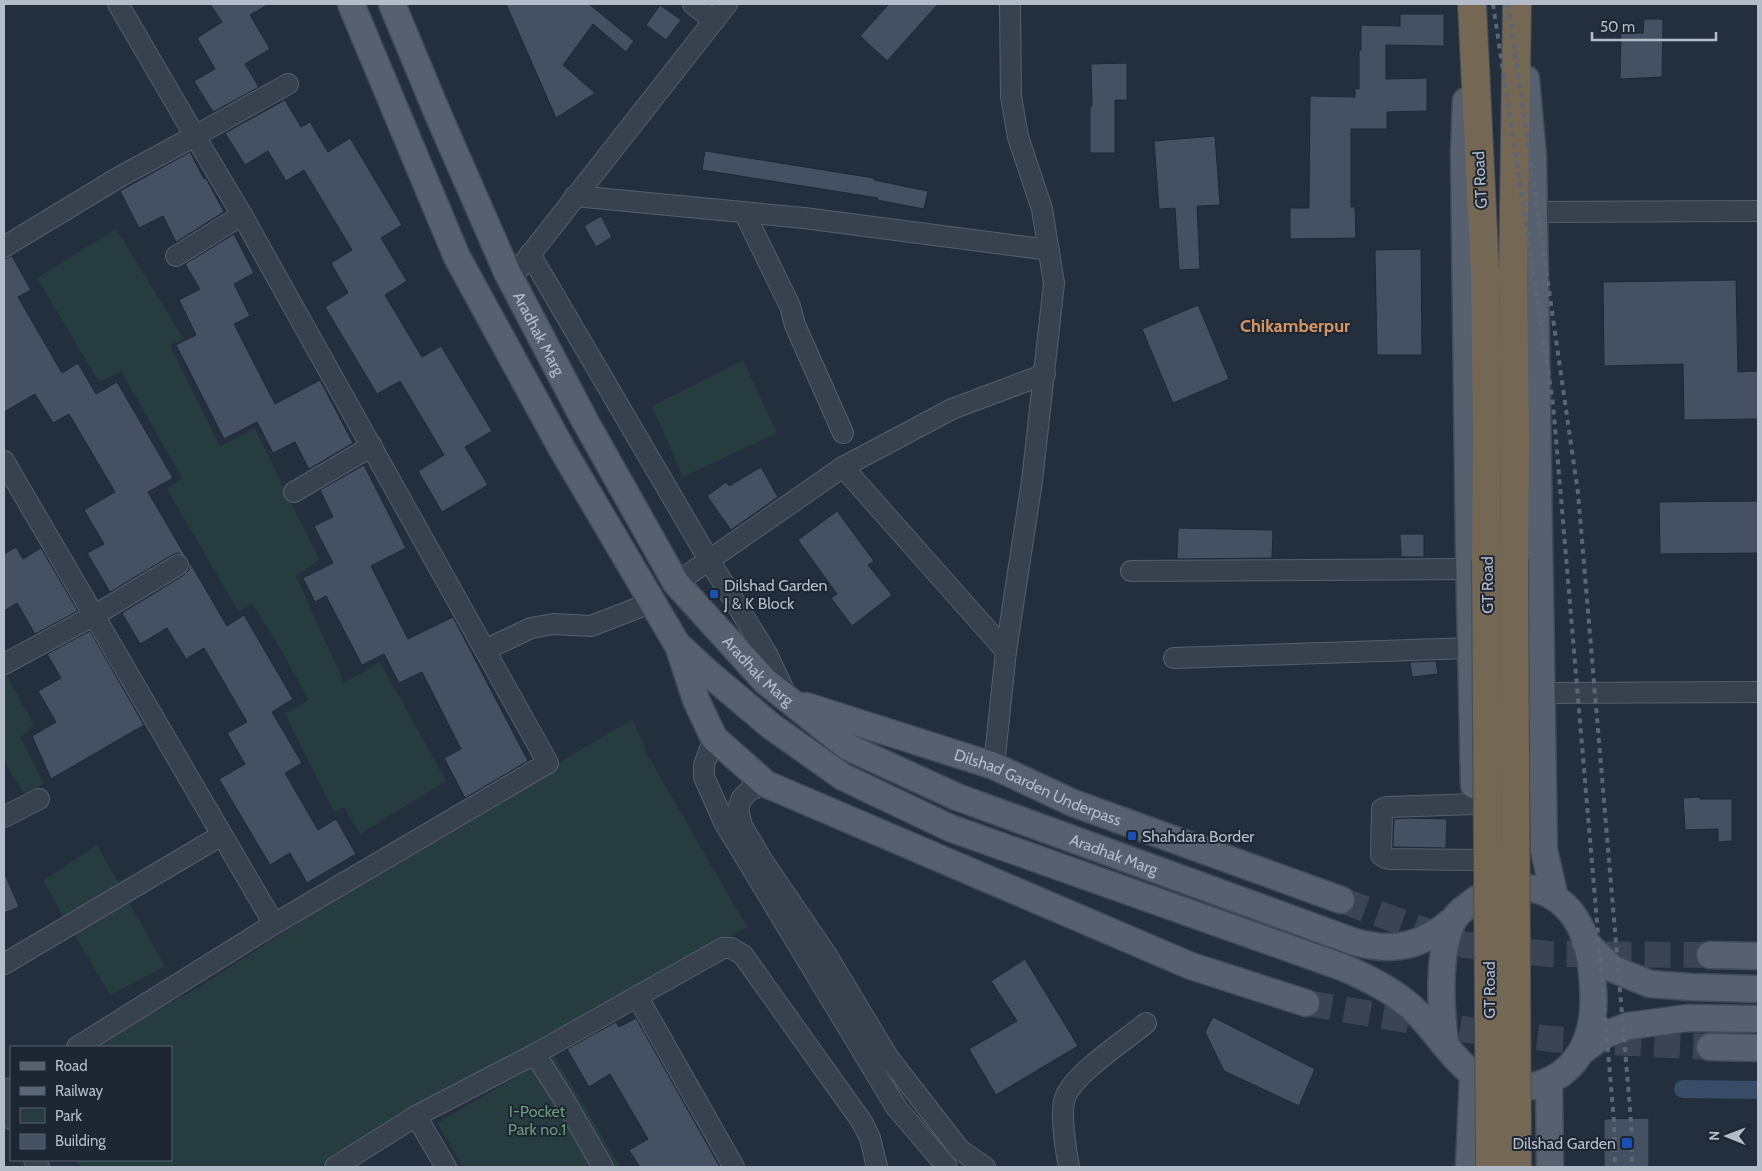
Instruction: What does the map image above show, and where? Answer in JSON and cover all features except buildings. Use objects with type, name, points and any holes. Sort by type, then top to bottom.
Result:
[{"type":"highway","name":"GT Road","points":[[1471,4],[1485,272],[1487,432],[1478,564],[1490,1167]]},
{"type":"highway","name":"GT Road","points":[[1517,4],[1512,277],[1515,438],[1517,1167]]},
{"type":"main road","name":"Aradhak Marg","points":[[350,4],[457,257],[562,448],[677,644],[696,700],[714,738],[766,784]]},
{"type":"main road","name":"Aradhak Marg","points":[[392,4],[437,112],[511,278],[585,422],[676,583],[765,681],[789,701],[848,747],[957,797],[1355,942],[1385,947],[1407,945],[1429,938],[1453,920],[1477,898]]},
{"type":"main road","name":"GT Road","points":[[1471,4],[1464,152],[1478,564],[1471,648],[1477,898]]},
{"type":"main road","name":"GT Road","points":[[1517,4],[1533,157],[1544,850],[1555,898]]},
{"type":"main road","points":[[478,294],[480,279],[483,274],[490,275],[497,283],[512,310],[534,323]]},
{"type":"main road","name":"Aradhak Marg","points":[[677,644],[771,726],[843,777],[950,828],[1366,977],[1388,990],[1409,1006],[1428,1024],[1462,1066],[1473,1075]]},
{"type":"main road","name":"Dilshad Garden Underpass","points":[[789,701],[994,766],[1073,803],[1341,900]]},
{"type":"main road","points":[[766,784],[1191,966],[1306,1003]]},
{"type":"main road","points":[[1477,898],[1489,892],[1516,886],[1530,888],[1555,898],[1574,917],[1581,929],[1585,942],[1594,994],[1591,1029],[1582,1052]]},
{"type":"main road","points":[[1445,1044],[1441,998],[1448,936],[1453,920]]},
{"type":"main road","points":[[1585,942],[1613,969],[1650,984],[1758,989]]},
{"type":"main road","points":[[1710,955],[1758,956]]},
{"type":"main road","points":[[1468,1167],[1473,1075],[1488,1083],[1505,1088],[1527,1088],[1549,1081],[1568,1068],[1582,1052],[1604,1035],[1628,1026],[1688,1018],[1758,1019]]},
{"type":"main road","points":[[1710,1047],[1758,1048]]},
{"type":"main road","points":[[1549,1081],[1550,1167]]},
{"type":"street","points":[[78,1046],[274,924],[548,763],[242,215],[118,4]]},
{"type":"street","points":[[693,4],[714,21]]},
{"type":"street","points":[[511,278],[727,4]]},
{"type":"street","points":[[994,766],[1006,651],[1032,481],[1054,283],[1042,209],[1018,137],[1012,96],[1010,4]]},
{"type":"street","points":[[4,247],[121,176],[288,84]]},
{"type":"street","points":[[575,196],[804,218],[1049,250]]},
{"type":"street","points":[[1534,212],[1758,211]]},
{"type":"street","points":[[744,212],[790,306],[796,325],[843,433]]},
{"type":"street","points":[[176,256],[242,215]]},
{"type":"street","points":[[530,254],[709,560],[767,654],[789,701]]},
{"type":"street","points":[[676,583],[843,467],[952,409],[1045,374]]},
{"type":"street","points":[[294,492],[372,446]]},
{"type":"street","points":[[4,461],[274,924]]},
{"type":"street","points":[[843,467],[1006,651]]},
{"type":"street","points":[[1131,571],[1478,564]]},
{"type":"street","points":[[4,664],[95,615],[178,565]]},
{"type":"street","points":[[485,650],[531,628],[553,624],[591,626],[653,602]]},
{"type":"street","points":[[1174,658],[1471,648]]},
{"type":"street","points":[[1541,693],[1758,692]]},
{"type":"street","points":[[714,738],[704,765],[704,777],[732,819],[861,1030],[896,1107],[942,1165]]},
{"type":"street","points":[[732,819],[742,798],[750,790],[766,784]]},
{"type":"street","points":[[4,817],[39,798]]},
{"type":"street","points":[[1475,804],[1387,807],[1382,809],[1381,855],[1390,859],[1476,860]]},
{"type":"street","points":[[4,964],[222,835]]},
{"type":"street","points":[[335,1167],[416,1116],[535,1054],[723,948],[731,948],[743,955],[862,1122],[870,1138],[877,1167]]},
{"type":"street","points":[[636,996],[734,1167]]},
{"type":"street","points":[[1069,1167],[1063,1109],[1065,1098],[1082,1075],[1146,1023]]},
{"type":"street","points":[[861,1030],[888,1057],[960,1150],[985,1167]]},
{"type":"street","points":[[535,1054],[603,1167]]},
{"type":"street","points":[[4,1106],[10,1117]]},
{"type":"street","points":[[416,1116],[446,1167]]},
{"type":"street","points":[[942,1165],[951,1139]]},
{"type":"green space","points":[[116,229],[184,339],[170,345],[220,446],[255,428],[319,560],[296,576],[344,683],[380,662],[446,781],[360,834],[344,807],[334,812],[285,714],[309,700],[273,636],[252,604],[238,611],[167,489],[182,478],[121,371],[99,382],[37,278]]},
{"type":"green space","points":[[743,360],[777,433],[683,477],[652,406]]},
{"type":"green space","points":[[4,670],[34,725],[20,738],[44,784],[24,794],[4,761]]},
{"type":"green space","points":[[633,719],[647,754],[747,927],[628,989],[317,1167],[81,1167],[77,1161],[172,1161],[172,1046],[90,1046],[196,989],[415,847]]},
{"type":"green space","points":[[97,845],[165,966],[110,995],[43,881]]},
{"type":"green space","name":"I-Pocket Park no.1","points":[[554,1055],[620,1167],[463,1167],[437,1123]]},
{"type":"waterway","points":[[1683,1089],[1758,1090]]},
{"type":"tunnel","points":[[1341,900],[1465,945],[1549,954],[1710,955]]},
{"type":"tunnel","points":[[1306,1003],[1461,1029],[1553,1039],[1710,1047]]},
{"type":"railway","points":[[1493,4],[1553,404],[1614,1122],[1615,1167]]},
{"type":"railway","points":[[1508,4],[1578,493],[1631,1121],[1632,1167]]},
{"type":"place","name":"Dilshad Garden J & K Block","points":[[714,594]]},
{"type":"place","name":"Shahdara Border","points":[[1132,836]]},
{"type":"place","name":"Dilshad Garden","points":[[1627,1143]]},
{"type":"district","name":"Chikamberpur","points":[[1295,326]]}]
